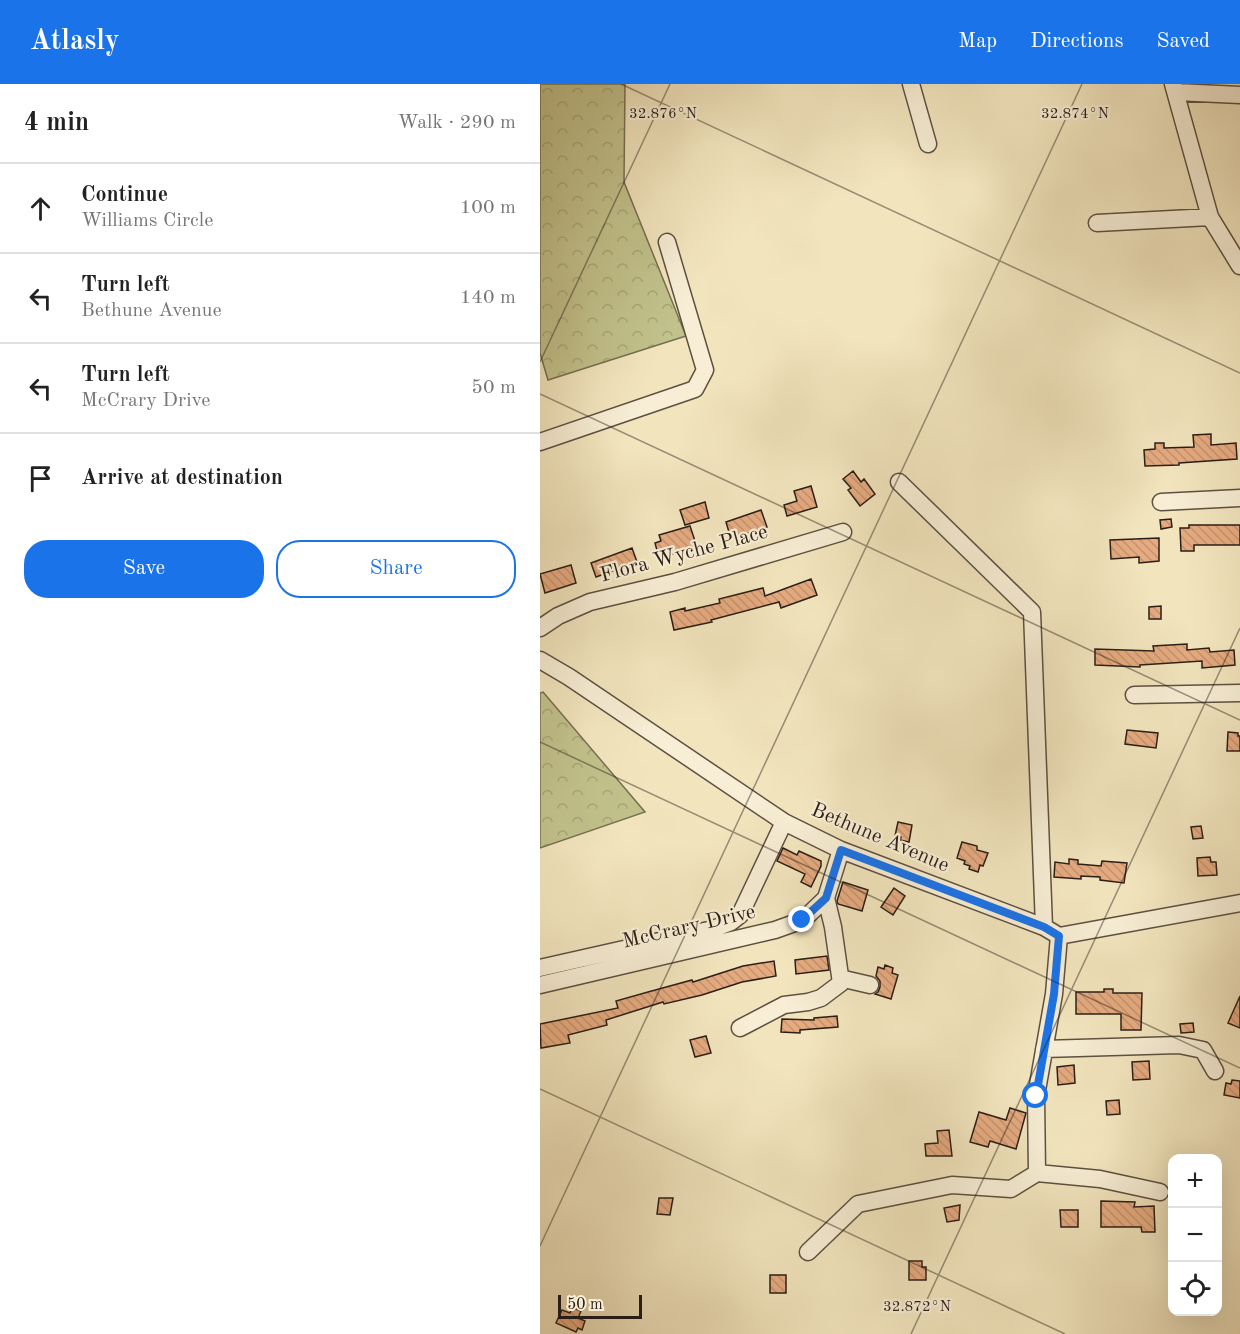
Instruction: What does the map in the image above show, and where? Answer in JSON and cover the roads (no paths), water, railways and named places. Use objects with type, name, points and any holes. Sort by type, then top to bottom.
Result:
[{"type":"street","points":[[911,84],[928,144]]},
{"type":"street","points":[[1240,95],[1174,88],[1210,216],[1240,266]]},
{"type":"street","points":[[1097,223],[1210,216]]},
{"type":"street","points":[[540,442],[695,389],[705,370],[667,242]]},
{"type":"street","points":[[899,482],[1032,612],[1054,994],[1036,1096],[1037,1173]]},
{"type":"street","points":[[1161,502],[1240,498]]},
{"type":"street","name":"Flora Wyche Place","points":[[540,628],[558,616],[590,602],[675,582],[843,532]]},
{"type":"street","name":"Bethune Avenue","points":[[540,660],[569,677],[784,822],[841,850],[1052,932]]},
{"type":"street","points":[[1134,695],[1240,693]]},
{"type":"street","points":[[540,968],[713,929],[731,922],[740,915],[784,822]]},
{"type":"street","points":[[841,850],[826,898],[833,927],[841,983]]},
{"type":"street","name":"McCrary Drive","points":[[540,984],[775,930],[802,920],[826,898]]},
{"type":"street","points":[[1052,932],[1240,903]]},
{"type":"street","points":[[740,1028],[784,1005],[821,998],[844,980],[870,986]]},
{"type":"street","points":[[1044,1049],[1179,1045],[1203,1050],[1215,1071]]},
{"type":"street","points":[[808,1252],[858,1204],[952,1185],[1011,1189],[1037,1173],[1100,1179],[1160,1192]]}]
